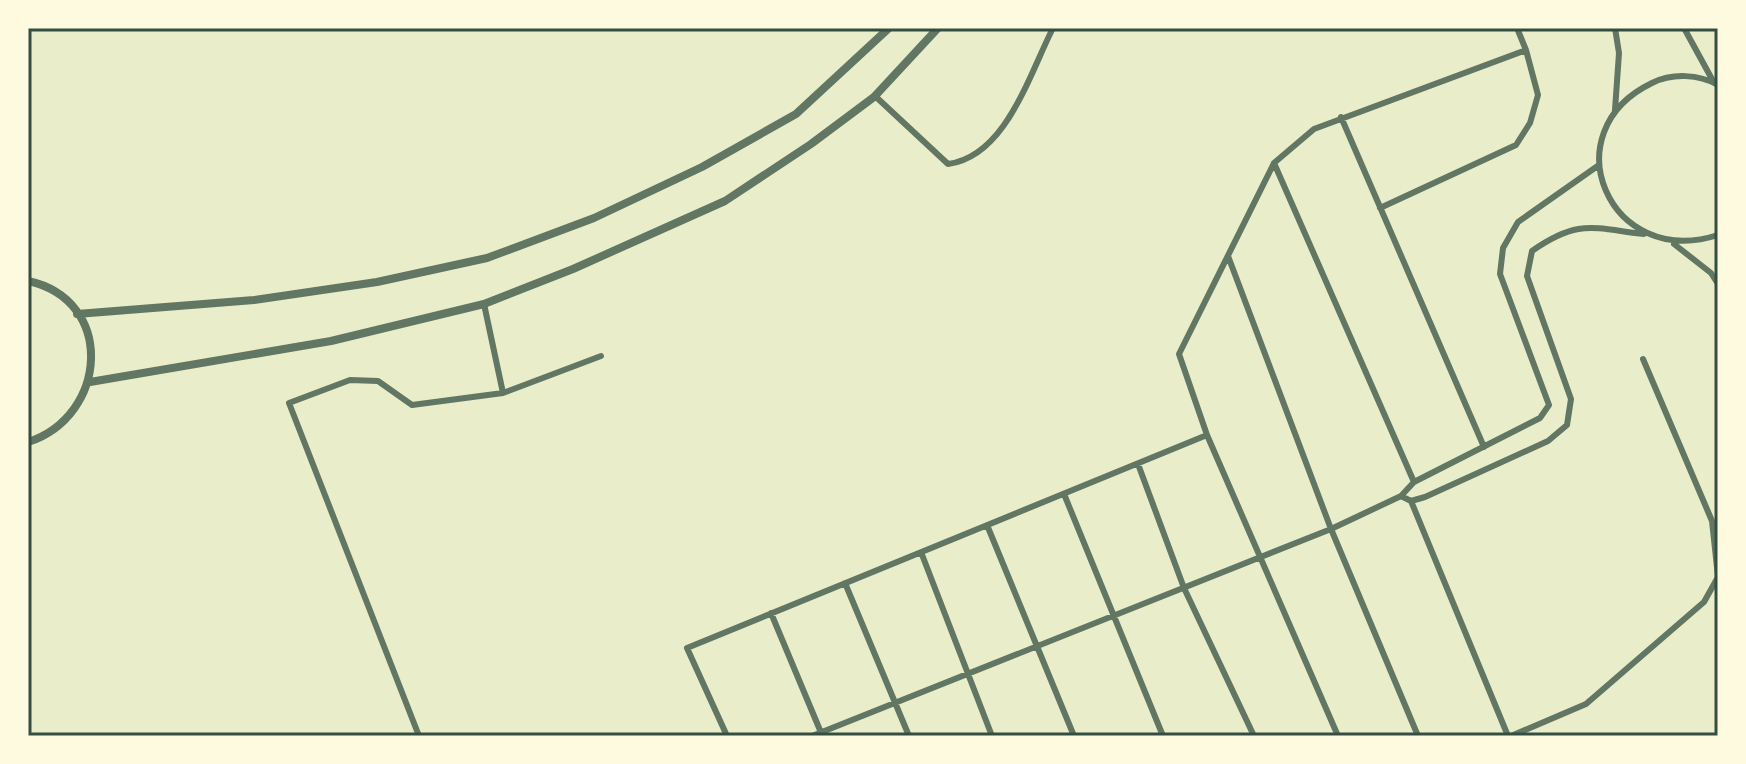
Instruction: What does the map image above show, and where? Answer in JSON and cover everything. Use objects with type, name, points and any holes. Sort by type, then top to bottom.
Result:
[{"type":"street","points":[[77,314],[254,300],[377,282],[487,258],[594,218],[702,167],[796,114],[889,28]]},
{"type":"street","points":[[90,382],[331,341],[484,304],[725,201],[811,144],[875,96],[938,28]]},
{"type":"street","points":[[28,281],[61,297],[77,314],[88,334],[92,357],[90,382],[80,405],[65,423],[45,437],[28,442]]},
{"type":"lane","points":[[875,96],[948,164],[969,161],[990,146],[1053,28]]},
{"type":"lane","points":[[1380,208],[1516,145],[1530,123],[1538,95],[1517,28]]},
{"type":"lane","points":[[1615,28],[1619,53],[1615,110]]},
{"type":"lane","points":[[1684,28],[1716,83]]},
{"type":"lane","points":[[1338,736],[1207,435],[1179,354],[1274,163],[1314,129],[1526,50]]},
{"type":"lane","points":[[1644,234],[1621,217],[1605,193],[1599,165],[1602,136],[1615,110],[1635,91],[1659,79],[1686,76],[1716,83]]},
{"type":"lane","points":[[1341,117],[1484,447]]},
{"type":"lane","points":[[1274,163],[1414,482]]},
{"type":"lane","points":[[812,736],[1331,529],[1401,496],[1414,482],[1540,418],[1549,405],[1500,274],[1503,248],[1518,222],[1599,165]]},
{"type":"lane","points":[[1411,501],[1548,441],[1567,425],[1571,399],[1527,276],[1532,251],[1562,231],[1591,228],[1644,234],[1672,243],[1711,273],[1718,284]]},
{"type":"lane","points":[[1672,243],[1696,242],[1718,235]]},
{"type":"lane","points":[[1228,255],[1331,529],[1418,736]]},
{"type":"lane","points":[[484,304],[503,393]]},
{"type":"lane","points":[[419,736],[289,403],[350,380],[378,381],[412,405],[503,393],[601,356]]},
{"type":"lane","points":[[1401,496],[1411,501],[1509,736],[1586,704],[1704,602],[1718,577],[1712,521],[1643,359]]},
{"type":"lane","points":[[727,736],[687,648],[1207,435]]},
{"type":"lane","points":[[1138,464],[1184,588],[1254,736]]},
{"type":"lane","points":[[1064,494],[1163,736]]},
{"type":"lane","points":[[987,525],[1074,736]]},
{"type":"lane","points":[[921,552],[965,675],[992,736]]},
{"type":"lane","points":[[845,583],[909,736]]},
{"type":"lane","points":[[771,613],[821,734]]}]
